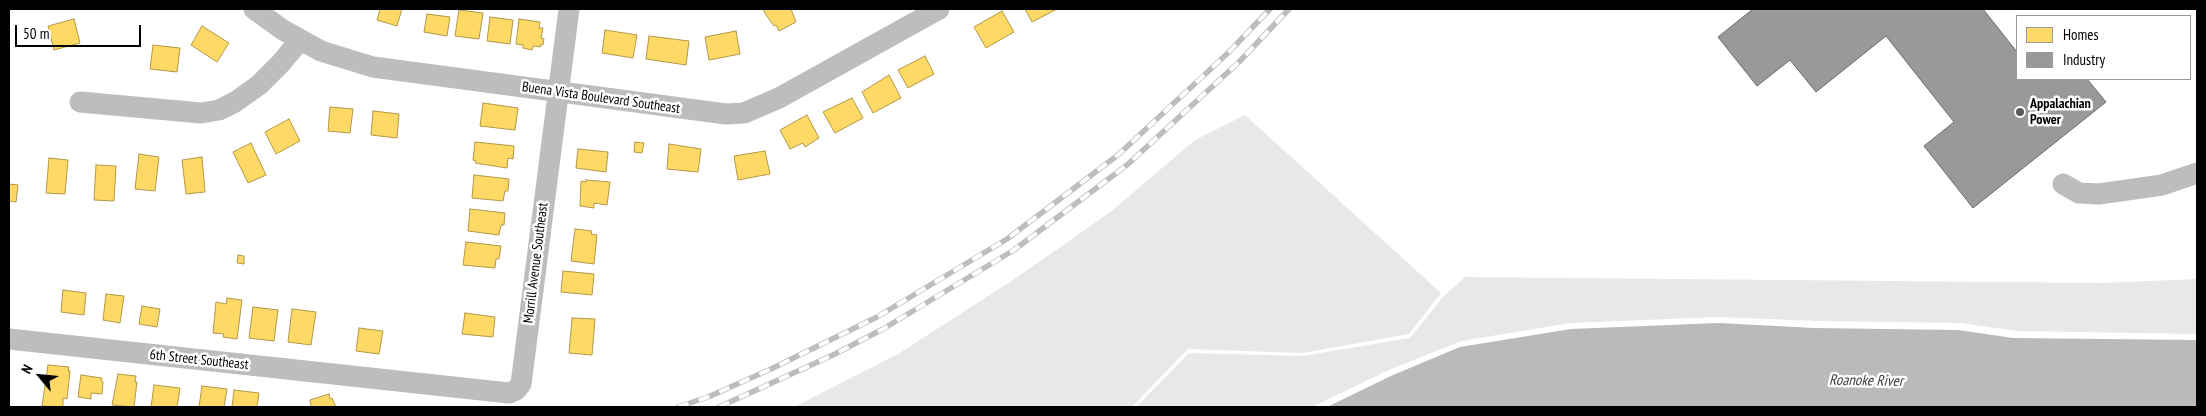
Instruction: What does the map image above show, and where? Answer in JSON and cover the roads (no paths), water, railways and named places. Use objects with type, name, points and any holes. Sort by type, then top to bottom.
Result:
[{"type":"street","name":"Buena Vista Boulevard Southeast","points":[[254,9],[300,40],[321,51],[373,67],[726,114],[744,112],[779,98],[939,9]]},
{"type":"street","name":"Morrill Avenue Southeast","points":[[390,381],[509,393],[516,390],[520,384],[545,187],[560,93],[569,9]]},
{"type":"street","points":[[80,102],[202,113],[219,110],[235,102],[259,85],[300,40]]},
{"type":"street","points":[[2063,184],[2079,192],[2099,194],[2162,185],[2197,173]]},
{"type":"street","name":"6th Street Southeast","points":[[9,339],[390,381]]},
{"type":"water","name":"Roanoke River","points":[[1719,323],[1814,328],[1958,330],[2013,338],[2197,340],[2197,407],[1327,407],[1393,375],[1460,347],[1571,329]]},
{"type":"railway","points":[[678,407],[708,397],[771,369],[877,317],[1007,239],[1118,155],[1229,52],[1270,9]]},
{"type":"railway","points":[[719,407],[833,355],[883,329],[1014,250],[1127,165],[1239,62],[1289,9]]},
{"type":"place","name":"Appalachian Power","points":[[2020,112]]}]
